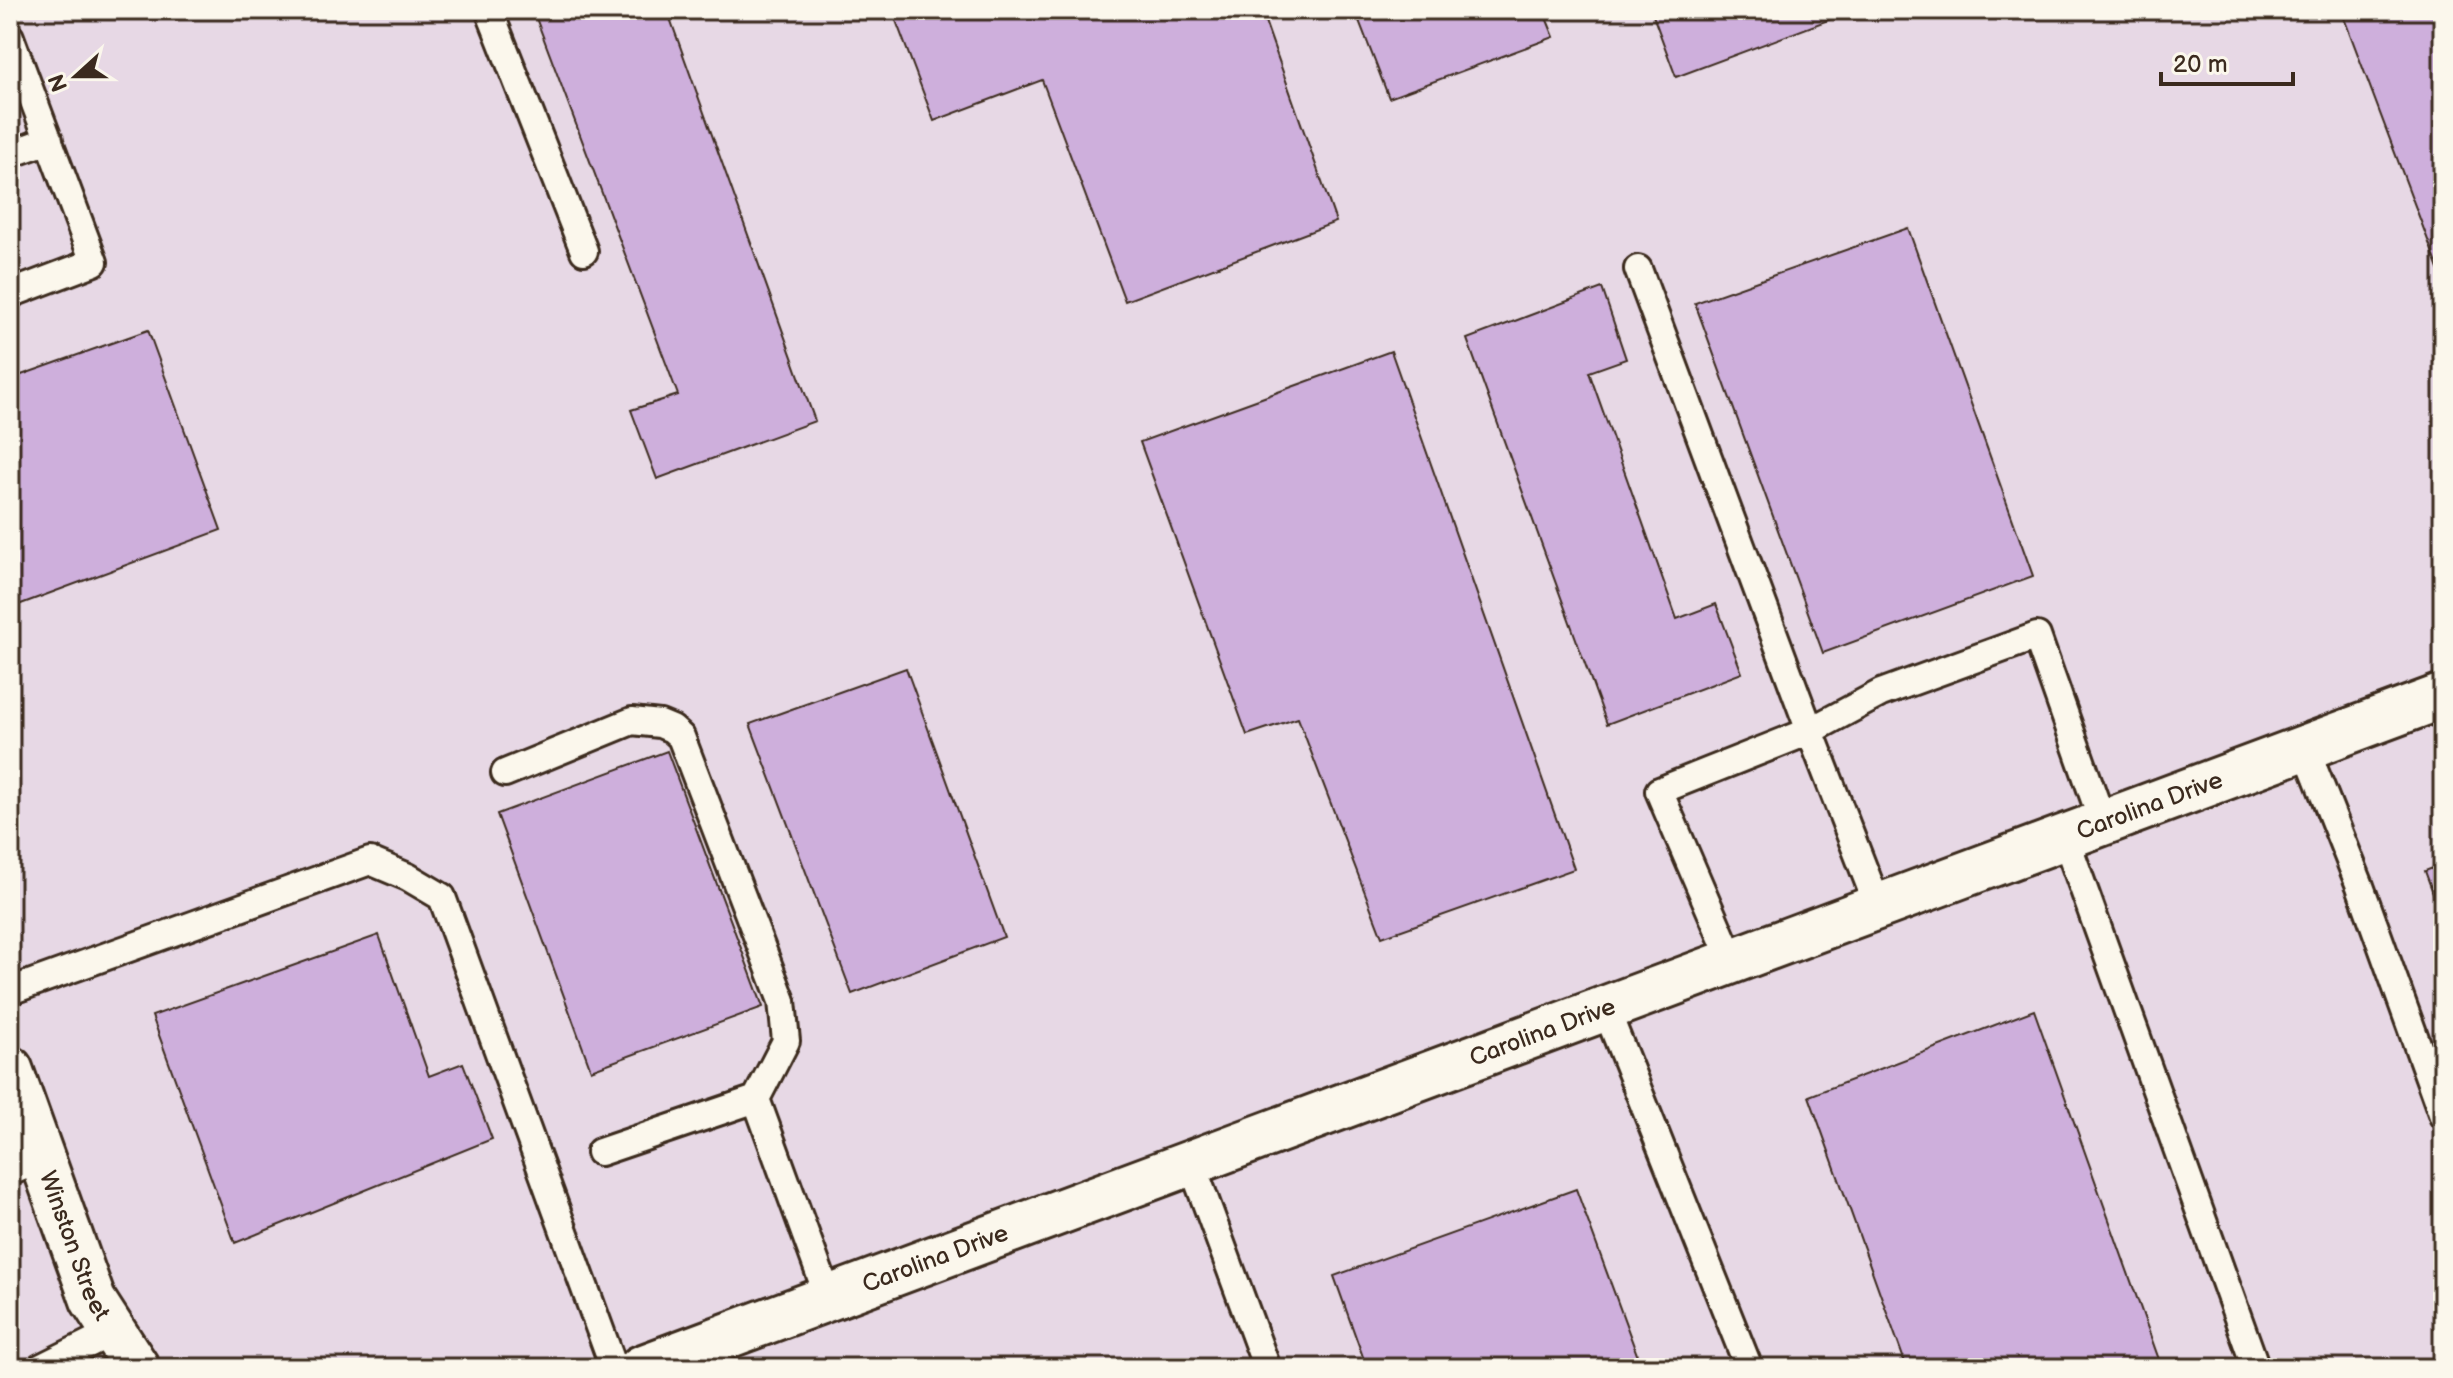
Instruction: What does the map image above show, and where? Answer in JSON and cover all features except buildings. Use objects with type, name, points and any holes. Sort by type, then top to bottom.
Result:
[{"type":"street","name":"Carolina Drive","points":[[641,1368],[2443,696]]},
{"type":"street","name":"Winston Street","points":[[10,1069],[27,1165],[93,1300],[137,1368]]},
{"type":"lane","points":[[489,10],[584,251]]},
{"type":"lane","points":[[10,37],[94,262],[10,294]]},
{"type":"lane","points":[[10,154],[49,140]]},
{"type":"lane","points":[[1638,269],[1878,906]]},
{"type":"lane","points":[[1732,961],[1659,791],[1810,731],[1881,693],[2037,636],[2084,830],[2256,1368]]},
{"type":"lane","points":[[505,773],[632,721],[660,724],[672,729],[681,737],[782,1001],[786,1041],[756,1099],[600,1152]]},
{"type":"lane","points":[[2305,747],[2360,886],[2443,1116]]},
{"type":"lane","points":[[10,991],[370,861],[408,877],[442,897],[614,1368]]},
{"type":"lane","points":[[1605,1007],[1749,1368]]},
{"type":"lane","points":[[756,1099],[828,1296]]},
{"type":"lane","points":[[1191,1162],[1267,1368]]},
{"type":"lane","points":[[40,1368],[112,1332]]},
{"type":"shaded area","points":[[10,10],[2443,10],[2443,1368],[10,1368]]}]
